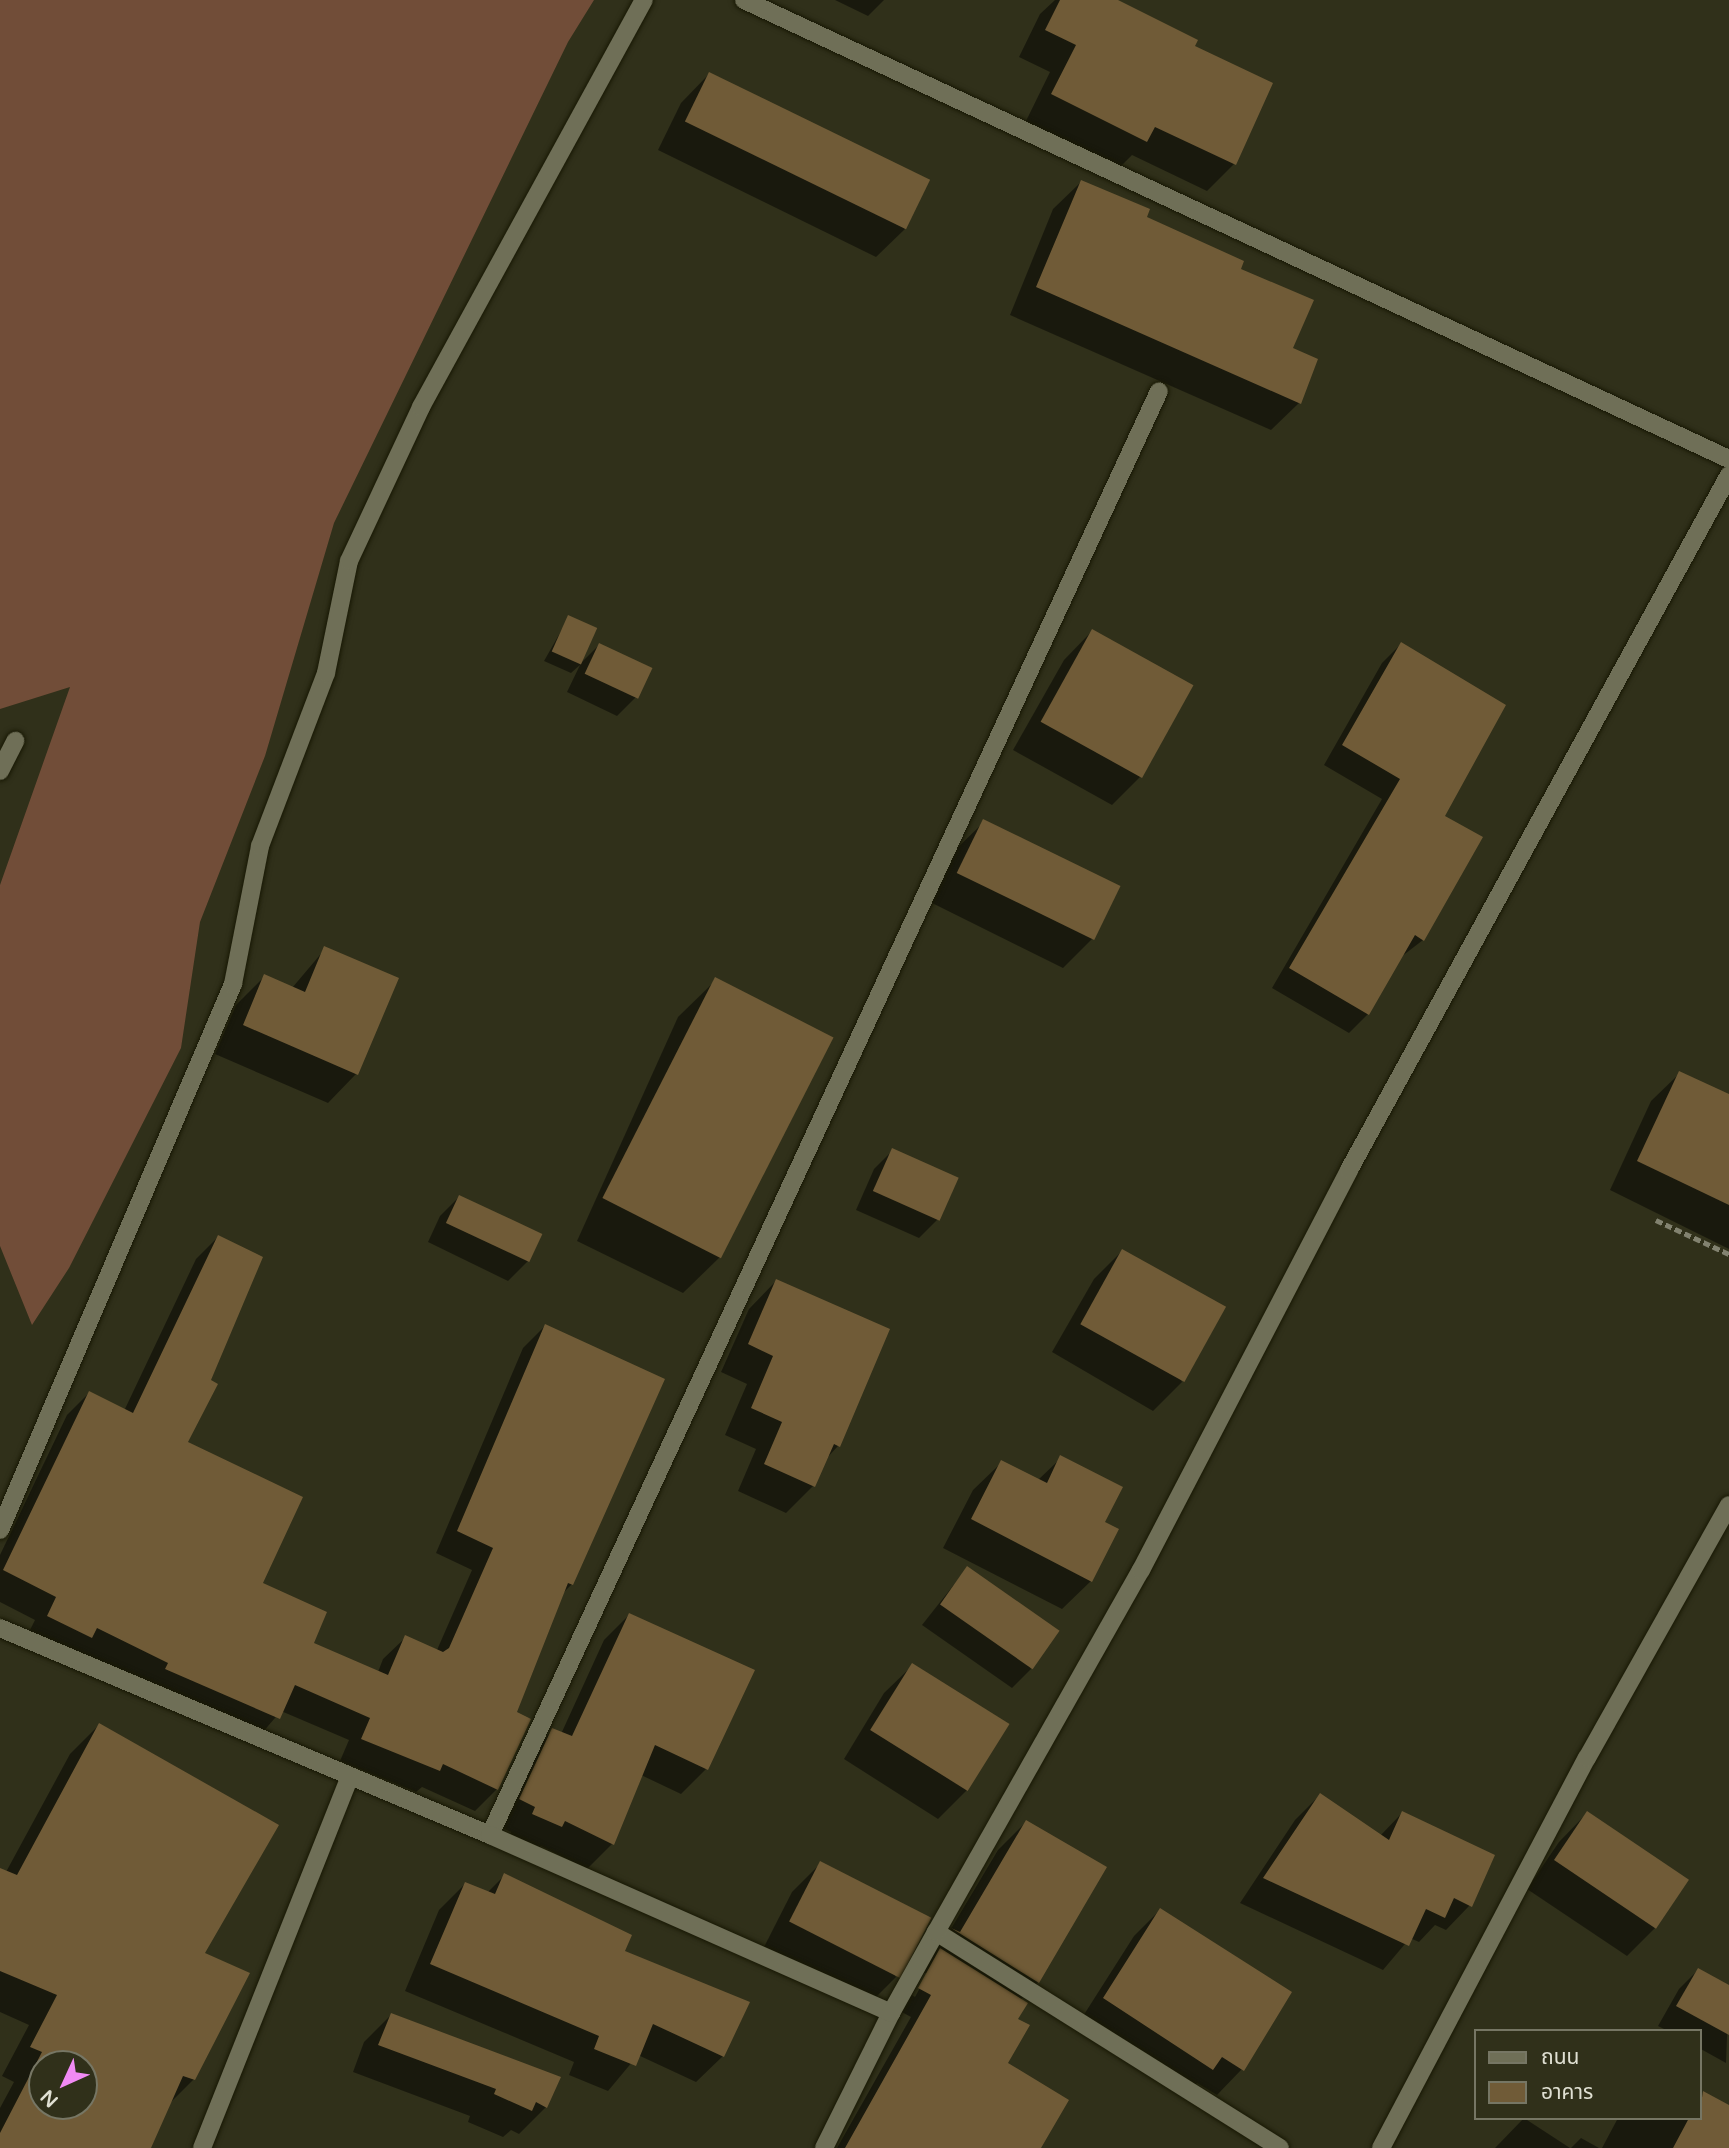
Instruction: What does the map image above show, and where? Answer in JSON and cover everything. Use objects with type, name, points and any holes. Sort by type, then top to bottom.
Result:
[{"type":"street","points":[[0,1530],[233,984],[260,846],[326,673],[349,561],[421,407],[644,0]]},
{"type":"street","points":[[744,0],[1729,459]]},
{"type":"street","points":[[490,1835],[1159,391]]},
{"type":"street","points":[[824,2148],[891,2013],[1141,1570],[1349,1170],[1729,475]]},
{"type":"street","points":[[0,771],[15,741]]},
{"type":"street","points":[[1381,2148],[1587,1758],[1729,1505]]},
{"type":"street","points":[[0,1628],[349,1778],[490,1835],[891,2013]]},
{"type":"street","points":[[202,2148],[349,1778]]},
{"type":"street","points":[[936,1932],[1280,2148]]},
{"type":"path","points":[[1656,1220],[1729,1254]]},
{"type":"shaded area","points":[[0,0],[594,0],[568,42],[334,523],[265,756],[200,922],[181,1048],[69,1268],[32,1325],[0,1246],[0,885],[70,687],[0,709]]},
{"type":"building","points":[[1060,0],[1118,0],[1198,40],[1195,46],[1273,83],[1236,165],[1155,127],[1147,142],[1051,94],[1076,45],[1045,30]]},
{"type":"building","points":[[709,72],[930,180],[906,229],[685,121]]},
{"type":"building","points":[[1081,180],[1150,209],[1147,217],[1244,261],[1241,269],[1314,300],[1293,348],[1318,359],[1301,404],[1036,287]]},
{"type":"building","points":[[568,615],[597,628],[581,665],[552,652]]},
{"type":"building","points":[[1092,629],[1193,685],[1142,778],[1041,722]]},
{"type":"building","points":[[1401,642],[1506,705],[1445,816],[1483,837],[1424,941],[1415,935],[1369,1015],[1289,968],[1400,779],[1342,745]]},
{"type":"building","points":[[599,643],[652,668],[638,699],[585,674]]},
{"type":"building","points":[[983,819],[1121,886],[1094,940],[957,873]]},
{"type":"building","points":[[324,946],[399,978],[358,1075],[243,1025],[264,974],[305,992]]},
{"type":"building","points":[[715,977],[834,1037],[721,1258],[602,1198]]},
{"type":"building","points":[[1679,1071],[1729,1094],[1729,1205],[1637,1161]]},
{"type":"building","points":[[892,1148],[959,1178],[940,1221],[873,1191]]},
{"type":"building","points":[[459,1195],[542,1234],[529,1262],[446,1223]]},
{"type":"building","points":[[218,1235],[263,1257],[211,1380],[218,1384],[188,1442],[303,1497],[263,1583],[327,1612],[314,1643],[388,1675],[405,1635],[443,1652],[449,1648],[493,1548],[457,1531],[545,1324],[665,1379],[573,1585],[568,1583],[517,1712],[531,1719],[498,1790],[443,1764],[440,1771],[361,1739],[370,1718],[295,1685],[280,1719],[165,1669],[168,1663],[97,1628],[92,1638],[47,1616],[56,1597],[3,1570],[89,1391],[133,1413]]},
{"type":"building","points":[[1122,1249],[1226,1307],[1184,1382],[1080,1324]]},
{"type":"building","points":[[776,1279],[890,1329],[840,1447],[834,1444],[815,1487],[764,1464],[782,1422],[751,1408],[773,1356],[748,1344]]},
{"type":"building","points":[[1060,1455],[1123,1487],[1105,1522],[1119,1529],[1092,1582],[971,1519],[1001,1460],[1047,1483]]},
{"type":"building","points":[[967,1566],[1060,1631],[1033,1669],[940,1605]]},
{"type":"building","points":[[629,1613],[755,1670],[708,1770],[655,1745],[614,1845],[565,1821],[562,1827],[532,1814],[535,1807],[519,1799],[552,1728],[572,1736]]},
{"type":"building","points":[[912,1663],[1010,1724],[968,1791],[870,1730]]},
{"type":"building","points":[[99,1723],[279,1825],[205,1953],[250,1973],[195,2080],[183,2076],[151,2148],[0,2148],[0,2133],[28,2079],[28,2120],[98,2120],[98,2050],[37,2050],[30,2047],[57,1995],[0,1971],[0,1868],[17,1875]]},
{"type":"building","points":[[1320,1793],[1389,1840],[1402,1811],[1495,1855],[1472,1907],[1454,1898],[1445,1918],[1426,1909],[1409,1946],[1263,1878]]},
{"type":"building","points":[[1587,1811],[1689,1880],[1656,1929],[1554,1860]]},
{"type":"building","points":[[1026,1820],[1107,1867],[1039,1983],[951,1928],[960,1932]]},
{"type":"building","points":[[820,1861],[931,1918],[901,1978],[789,1922]]},
{"type":"building","points":[[504,1873],[632,1935],[625,1951],[750,2002],[724,2057],[653,2024],[636,2066],[594,2049],[599,2036],[430,1964],[465,1882],[495,1894]]},
{"type":"building","points":[[1160,1908],[1292,1992],[1244,2071],[1222,2057],[1213,2070],[1103,1998]]},
{"type":"building","points":[[940,1948],[1028,2003],[1018,2019],[1030,2025],[1008,2063],[1069,2100],[1041,2148],[845,2148],[931,1995],[918,1988]]},
{"type":"building","points":[[1698,1968],[1729,1985],[1729,2035],[1676,2006]]},
{"type":"building","points":[[391,2013],[561,2077],[547,2108],[536,2102],[532,2111],[494,2094],[496,2089],[378,2045]]},
{"type":"building","points":[[1703,2091],[1729,2105],[1729,2148],[1673,2148],[1688,2120],[1701,2120]]}]
